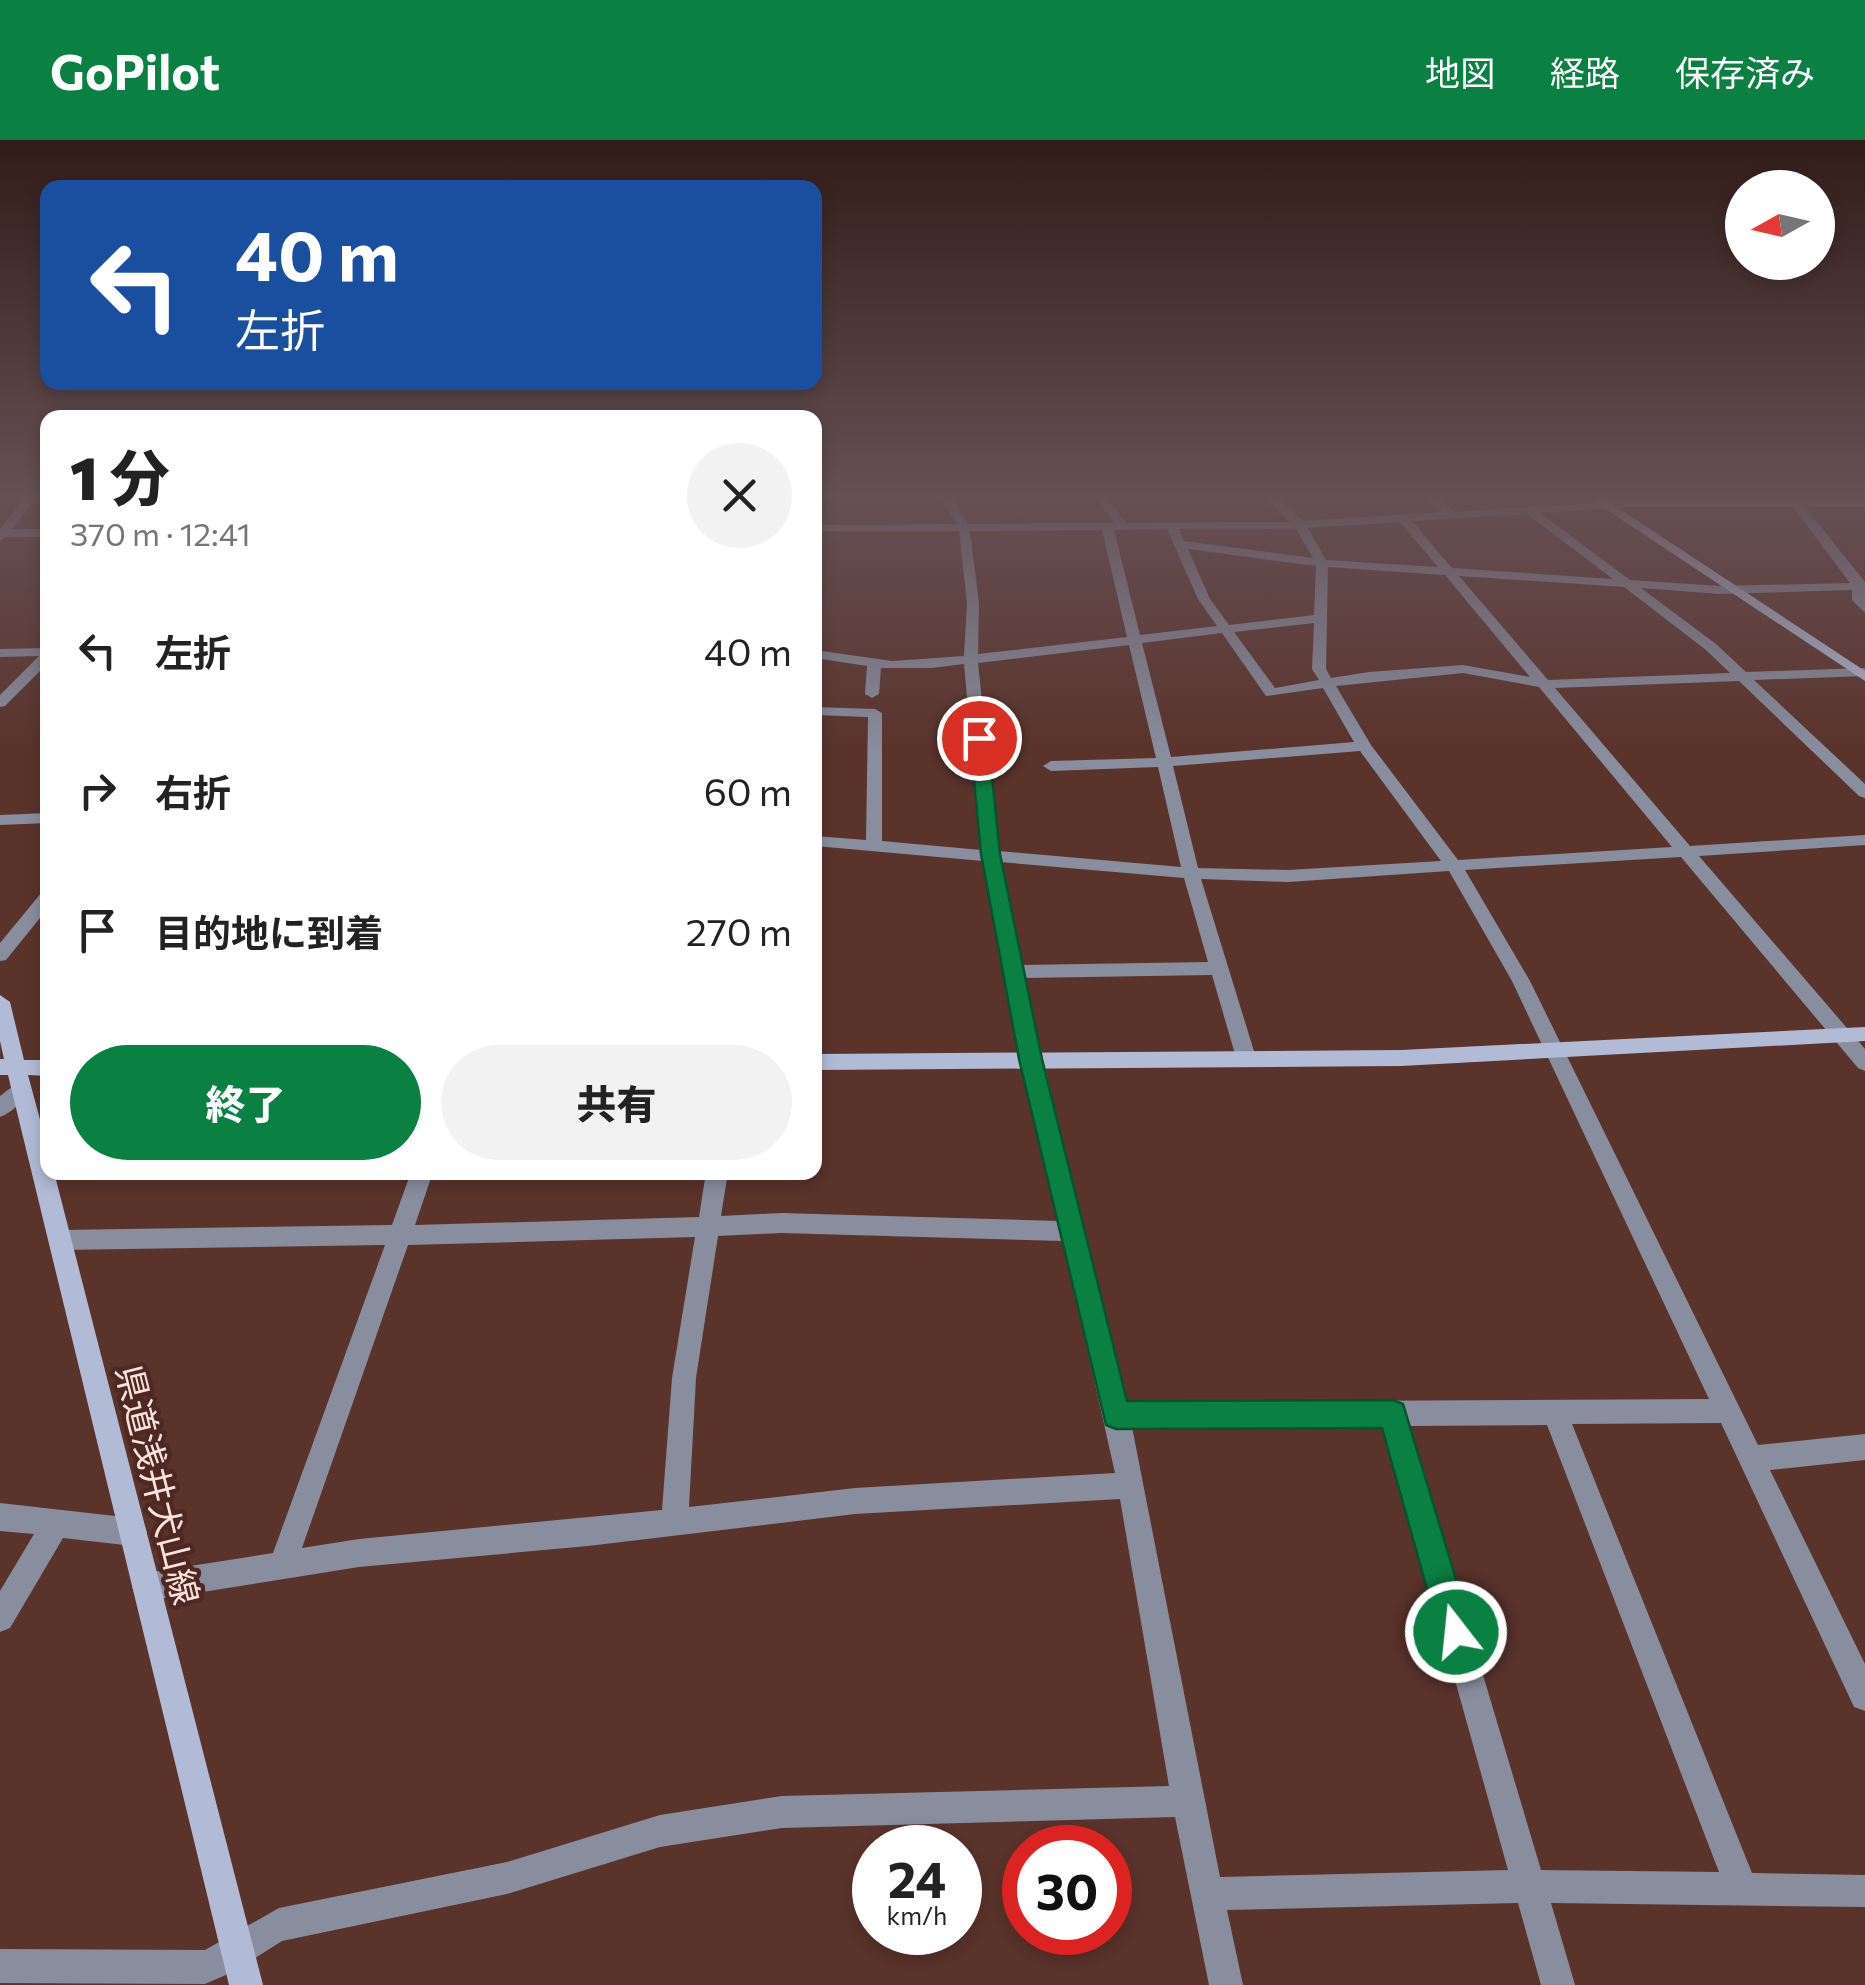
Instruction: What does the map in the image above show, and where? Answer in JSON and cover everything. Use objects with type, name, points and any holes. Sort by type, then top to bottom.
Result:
[{"type":"street","points":[[970,582],[972,661],[990,854],[1031,1059],[1131,1485],[1187,1801],[1226,1985]]},
{"type":"street","points":[[1121,582],[1216,968],[1248,1061]]},
{"type":"street","points":[[1197,582],[1271,693],[1420,670],[1464,668],[1544,684],[1863,674]]},
{"type":"street","points":[[1321,582],[1319,668],[1364,746],[1454,866],[1521,981],[1865,1696]]},
{"type":"street","points":[[1457,582],[1865,1063]]},
{"type":"street","points":[[1599,582],[1737,591],[1862,586],[1858,600],[1865,609]]},
{"type":"street","points":[[1625,582],[1711,647],[1865,794]]},
{"type":"street","points":[[1723,582],[1863,674]]},
{"type":"street","points":[[822,655],[903,665],[972,661],[1319,618]]},
{"type":"street","points":[[0,652],[40,654]]},
{"type":"street","points":[[0,702],[40,662]]},
{"type":"street","points":[[872,694],[874,662]]},
{"type":"street","points":[[822,711],[874,713],[874,846]]},
{"type":"street","points":[[1051,766],[1164,762],[1364,746]]},
{"type":"street","points":[[0,820],[40,818]]},
{"type":"street","points":[[822,842],[1191,873],[1288,876],[1865,840]]},
{"type":"street","points":[[0,955],[40,906]]},
{"type":"street","points":[[1014,972],[1216,968]]},
{"type":"street","name":"県道浅井犬山線","points":[[0,1002],[12,1075],[40,1169]]},
{"type":"street","points":[[822,1062],[1248,1061],[1553,1051],[1865,1034]]},
{"type":"street","points":[[0,1108],[12,1075],[40,1070]]},
{"type":"street","name":"県道浅井犬山線","points":[[43,1180],[133,1532],[230,1970]]},
{"type":"street","points":[[284,1564],[419,1180]]},
{"type":"street","points":[[675,1522],[684,1378],[712,1226],[716,1180]]},
{"type":"street","points":[[61,1240],[781,1223],[1072,1231]]},
{"type":"street","points":[[1116,1415],[1727,1411]]},
{"type":"street","points":[[1554,1412],[1742,1890]]},
{"type":"street","points":[[1393,1414],[1558,1985]]},
{"type":"street","points":[[1752,1460],[1865,1447]]},
{"type":"street","points":[[146,1587],[284,1564],[855,1501],[1131,1485]]},
{"type":"street","points":[[0,1517],[133,1532]]},
{"type":"street","points":[[0,1618],[56,1523]]},
{"type":"street","points":[[0,1966],[230,1970],[279,1925],[507,1878],[678,1828],[782,1812],[1187,1801]]},
{"type":"street","points":[[1206,1894],[1529,1886],[1865,1891]]},
{"type":"route","points":[[979,738],[990,854],[1031,1059],[1116,1415],[1393,1414],[1456,1632]]}]
